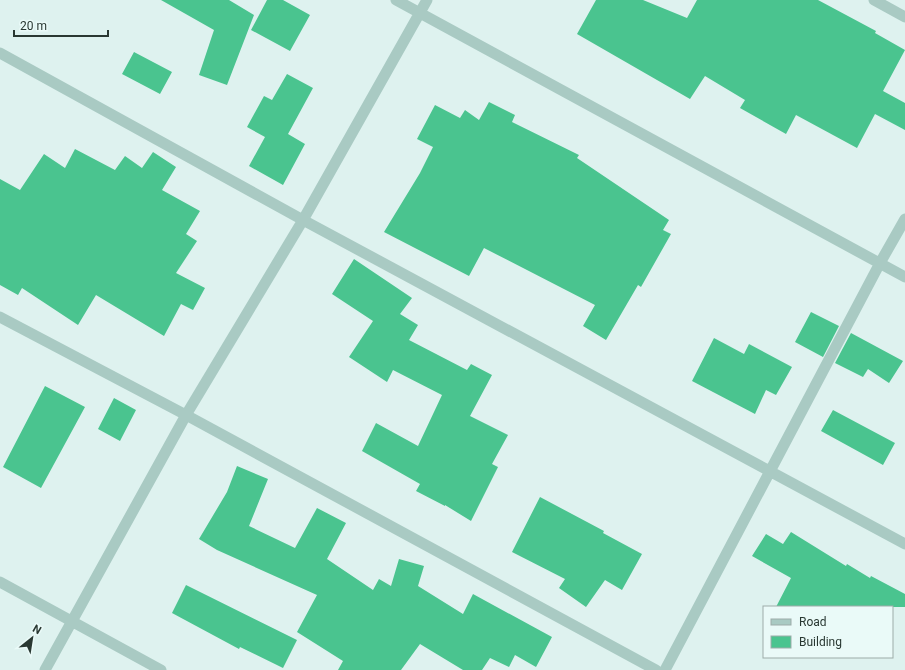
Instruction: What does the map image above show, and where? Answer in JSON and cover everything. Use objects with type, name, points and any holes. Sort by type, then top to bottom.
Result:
[{"type":"street","points":[[396,0],[905,277]]},
{"type":"street","points":[[45,670],[186,416],[303,220],[427,0]]},
{"type":"street","points":[[874,0],[905,17]]},
{"type":"street","points":[[0,53],[303,220],[905,544]]},
{"type":"street","points":[[665,670],[769,470],[905,219]]},
{"type":"street","points":[[0,317],[656,670]]},
{"type":"street","points":[[0,582],[161,670]]},
{"type":"building","points":[[161,0],[229,0],[254,15],[227,85],[199,75],[214,30]]},
{"type":"building","points":[[267,0],[283,0],[310,15],[290,51],[251,30]]},
{"type":"building","points":[[596,0],[643,0],[687,18],[697,0],[818,0],[876,31],[875,33],[905,50],[883,91],[905,103],[905,130],[875,114],[857,148],[796,115],[786,134],[740,108],[745,100],[705,76],[690,99],[577,34]]},
{"type":"building","points":[[134,52],[172,72],[160,94],[122,74]]},
{"type":"building","points":[[287,74],[313,88],[288,134],[305,144],[283,185],[249,166],[265,137],[247,127],[264,96],[272,100]]},
{"type":"building","points":[[489,102],[515,115],[512,122],[579,155],[577,158],[669,220],[663,230],[671,234],[641,287],[638,285],[606,340],[583,326],[595,305],[484,248],[469,276],[384,232],[420,173],[433,147],[417,139],[435,105],[460,118],[465,110],[479,120]]},
{"type":"building","points":[[75,149],[115,170],[125,156],[142,168],[153,152],[176,167],[162,190],[200,211],[186,234],[197,241],[176,273],[205,288],[193,310],[181,304],[164,336],[96,295],[78,325],[22,288],[18,295],[0,285],[0,179],[20,190],[44,154],[65,168]]},
{"type":"building","points":[[354,259],[412,298],[400,314],[418,325],[409,340],[467,370],[471,364],[492,375],[470,416],[508,435],[492,464],[498,467],[471,521],[445,505],[416,491],[420,484],[362,451],[376,423],[418,446],[442,395],[393,370],[387,382],[349,357],[373,321],[332,294]]},
{"type":"building","points":[[811,312],[839,326],[823,357],[795,342]]},
{"type":"building","points":[[851,333],[903,361],[889,383],[868,369],[863,377],[835,363]]},
{"type":"building","points":[[714,338],[744,354],[749,344],[792,367],[776,395],[766,390],[755,414],[692,381]]},
{"type":"building","points":[[45,386],[85,407],[41,488],[3,467]]},
{"type":"building","points":[[114,398],[136,410],[120,441],[98,429]]},
{"type":"building","points":[[833,410],[895,443],[883,465],[821,431]]},
{"type":"building","points":[[237,466],[268,479],[249,526],[295,548],[317,508],[346,523],[327,559],[373,590],[379,579],[391,586],[399,559],[424,566],[418,586],[463,614],[473,594],[552,637],[536,667],[515,655],[509,667],[490,658],[482,670],[463,670],[420,644],[401,670],[338,670],[343,661],[297,632],[317,595],[217,550],[199,539],[227,492]]},
{"type":"building","points":[[540,497],[604,531],[603,533],[642,554],[622,590],[605,580],[586,607],[559,588],[565,579],[512,552]]},
{"type":"building","points":[[791,532],[846,566],[847,564],[870,578],[871,576],[905,594],[905,607],[777,606],[791,578],[752,556],[766,534],[783,544]]},
{"type":"building","points":[[186,585],[297,640],[283,668],[240,647],[239,649],[172,613]]}]
